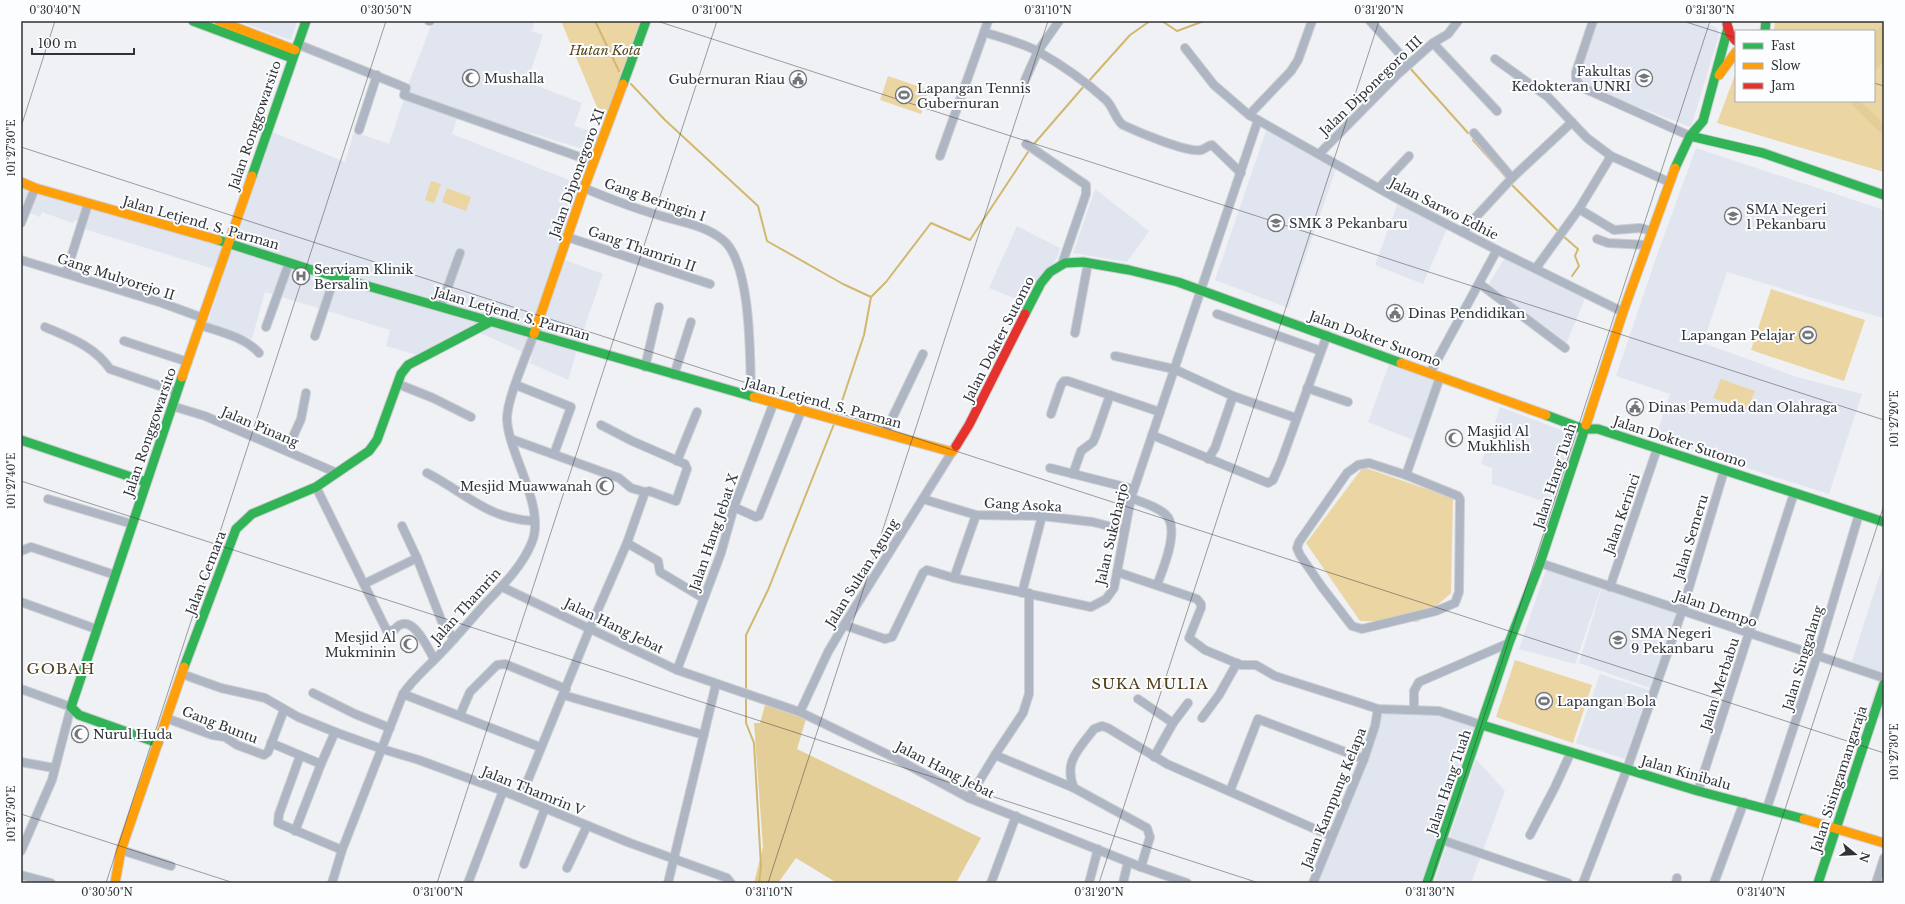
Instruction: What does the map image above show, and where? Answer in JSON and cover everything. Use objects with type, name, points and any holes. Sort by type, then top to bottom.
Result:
[{"type":"main road","points":[[193,21],[295,51]]},
{"type":"main road","points":[[219,21],[295,51]]},
{"type":"main road","name":"Jalan Ronggowarsito","points":[[71,707],[172,406],[306,21]]},
{"type":"main road","name":"Jalan Diponegoro XI","points":[[534,334],[584,188],[646,21]]},
{"type":"main road","points":[[1718,21],[1728,25],[1730,34],[1735,39]]},
{"type":"main road","name":"Jalan Hang Tuah","points":[[1427,883],[1509,643],[1540,563],[1623,312],[1669,182],[1690,136],[1703,121],[1715,82],[1728,25]]},
{"type":"main road","name":"Jalan Hang Tuah","points":[[1715,82],[1728,61],[1735,53]]},
{"type":"main road","points":[[1690,136],[1763,153],[1884,195]]},
{"type":"main road","name":"Jalan Letjend. S. Parman","points":[[21,182],[35,188],[88,204],[441,306],[490,322],[645,367],[751,397],[802,409],[952,452]]},
{"type":"main road","name":"Jalan Dokter Sutomo","points":[[952,452],[969,425],[1041,283],[1048,274],[1062,264],[1071,262],[1088,263],[1135,270],[1170,278],[1584,429],[1598,428],[1657,449],[1884,522]]},
{"type":"main road","name":"Jalan Cemara","points":[[115,883],[121,850],[166,718],[236,529],[252,514],[316,487],[364,455],[377,440],[401,374],[408,365],[490,322]]},
{"type":"main road","points":[[21,440],[146,482]]},
{"type":"main road","name":"Jalan Sisingamangaraja","points":[[1818,883],[1884,684]]},
{"type":"main road","points":[[71,707],[79,715],[158,743]]},
{"type":"main road","name":"Jalan Kinibalu","points":[[1482,725],[1698,791],[1767,808],[1884,843]]},
{"type":"street","points":[[940,156],[988,21]]},
{"type":"street","points":[[1025,80],[1038,51],[1059,21]]},
{"type":"street","points":[[1249,115],[1291,71],[1298,60],[1312,21]]},
{"type":"street","points":[[1370,21],[1408,66]]},
{"type":"street","name":"Jalan Diponegoro III","points":[[1319,154],[1362,109],[1433,43],[1448,34],[1458,21]]},
{"type":"street","points":[[1593,21],[1576,72],[1576,79],[1582,87],[1690,136]]},
{"type":"street","points":[[984,32],[1038,51],[1080,79],[1096,92],[1113,108],[1118,120],[1124,125],[1175,145],[1200,150],[1212,144],[1241,173]]},
{"type":"street","points":[[1433,43],[1497,111]]},
{"type":"street","name":"Jalan Sarwo Edhie","points":[[1185,48],[1214,85],[1249,115],[1378,188],[1497,250],[1623,312]]},
{"type":"street","points":[[295,51],[377,75],[406,88],[404,95],[594,162]]},
{"type":"street","points":[[1495,59],[1548,96],[1588,138],[1611,156],[1669,182]]},
{"type":"street","points":[[359,130],[377,75]]},
{"type":"street","points":[[1202,290],[1258,120]]},
{"type":"street","points":[[1462,232],[1512,178],[1572,122]]},
{"type":"street","points":[[1474,133],[1512,178]]},
{"type":"street","points":[[1026,144],[1086,185],[1086,194],[1062,264]]},
{"type":"street","points":[[1378,188],[1409,156]]},
{"type":"street","points":[[1536,268],[1579,209],[1611,156]]},
{"type":"street","points":[[21,223],[35,188]]},
{"type":"street","name":"Gang Beringin I","points":[[584,188],[658,215],[692,224],[725,241],[737,260],[744,292],[750,345],[751,397]]},
{"type":"street","points":[[66,273],[88,204]]},
{"type":"street","points":[[1579,209],[1614,230],[1640,228],[1652,231]]},
{"type":"street","name":"Gang Thamrin II","points":[[567,236],[710,284]]},
{"type":"street","points":[[1597,239],[1608,243],[1647,245]]},
{"type":"street","points":[[1430,373],[1453,329],[1480,284],[1497,250]]},
{"type":"street","points":[[441,306],[460,253]]},
{"type":"street","name":"Gang Mulyorejo II","points":[[21,260],[66,273],[202,322],[253,346],[259,353]]},
{"type":"street","points":[[266,327],[289,263]]},
{"type":"street","points":[[1075,333],[1088,263]]},
{"type":"street","points":[[314,336],[335,276]]},
{"type":"street","points":[[1480,284],[1565,348]]},
{"type":"street","name":"Jalan Sukoharjo","points":[[844,625],[889,639],[892,637],[923,573],[927,570],[954,578],[1091,608],[1106,599],[1111,593],[1117,572],[1133,489],[1202,290]]},
{"type":"street","points":[[645,367],[659,307]]},
{"type":"street","points":[[1217,314],[1321,351]]},
{"type":"street","points":[[674,375],[690,322]]},
{"type":"street","points":[[45,327],[90,347],[104,359],[110,369],[177,392]]},
{"type":"street","name":"Jalan Thamrin","points":[[332,883],[342,850],[403,694],[412,680],[454,639],[502,587],[519,565],[532,543],[535,532],[529,489],[511,439],[506,412],[534,334]]},
{"type":"street","points":[[1152,435],[1268,483],[1273,480],[1281,462],[1327,336]]},
{"type":"street","points":[[124,341],[188,362]]},
{"type":"street","points":[[885,433],[923,354]]},
{"type":"street","points":[[1115,356],[1174,369],[1233,396],[1296,418]]},
{"type":"street","points":[[1406,475],[1440,377]]},
{"type":"street","points":[[1051,414],[1061,385],[1064,381],[1160,412]]},
{"type":"street","points":[[398,384],[433,398],[471,417]]},
{"type":"street","points":[[516,385],[571,407],[554,454]]},
{"type":"street","points":[[1307,388],[1348,402]]},
{"type":"street","points":[[287,450],[301,419],[306,393]]},
{"type":"street","points":[[1073,474],[1081,451],[1093,442],[1110,395]]},
{"type":"street","points":[[1208,459],[1215,448],[1233,396]]},
{"type":"street","name":"Jalan Hang Jebat X","points":[[676,670],[720,553],[734,507],[774,402]]},
{"type":"street","name":"Jalan Pinang","points":[[172,406],[205,416],[287,450],[337,473]]},
{"type":"street","points":[[734,507],[756,517],[759,516],[802,409]]},
{"type":"street","points":[[677,461],[697,412]]},
{"type":"street","points":[[511,439],[619,478],[631,488],[676,501],[687,469],[685,464],[601,425]]},
{"type":"street","name":"Jalan Kerinci","points":[[1610,586],[1657,449]]},
{"type":"street","name":"Jalan Sultan Agung","points":[[800,712],[828,652],[952,452]]},
{"type":"street","points":[[1369,463],[1406,475],[1458,496],[1460,499],[1458,598],[1455,602],[1436,611],[1357,629],[1352,626],[1322,587],[1300,555],[1297,548],[1299,542],[1352,468],[1358,464],[1369,463]]},
{"type":"street","points":[[1050,468],[1133,489]]},
{"type":"street","name":"Jalan Semeru","points":[[1583,883],[1627,769],[1682,610],[1724,471]]},
{"type":"street","points":[[427,473],[465,498],[500,516],[518,520],[534,521]]},
{"type":"street","points":[[316,487],[387,632],[394,630],[404,623],[411,625],[417,631],[434,659]]},
{"type":"street","points":[[521,797],[540,747],[565,692],[590,628],[627,543],[645,492]]},
{"type":"street","name":"Jalan Merbabu","points":[[1698,791],[1794,493]]},
{"type":"street","points":[[1131,498],[1164,512],[1168,518],[1170,548],[1157,585]]},
{"type":"street","points":[[48,499],[132,524]]},
{"type":"street","name":"Gang Asoka","points":[[923,499],[976,515],[1042,516],[1093,522],[1124,530]]},
{"type":"street","name":"Jalan Singgalang","points":[[1767,808],[1817,656],[1859,514]]},
{"type":"street","points":[[954,578],[976,515]]},
{"type":"street","points":[[969,798],[1022,713],[1029,694],[1025,593],[1042,516]]},
{"type":"street","points":[[402,526],[417,558],[442,622],[454,639]]},
{"type":"street","points":[[627,543],[658,561],[660,572],[703,598]]},
{"type":"street","points":[[21,551],[31,547],[116,575]]},
{"type":"street","points":[[364,584],[417,558]]},
{"type":"street","name":"Jalan Dempo","points":[[1540,563],[1884,678]]},
{"type":"street","points":[[1117,572],[1197,599],[1202,608],[1190,634],[1190,640],[1205,650],[1244,666],[1256,664],[1275,676],[1378,709],[1439,711],[1482,725]]},
{"type":"street","name":"Jalan Hang Jebat","points":[[502,587],[676,670],[800,712],[895,758],[969,798],[1128,862],[1187,883]]},
{"type":"street","points":[[21,602],[96,629]]},
{"type":"street","points":[[1414,709],[1414,691],[1419,682],[1509,643]]},
{"type":"street","points":[[1202,718],[1219,695],[1237,663]]},
{"type":"street","points":[[460,715],[470,692],[497,665],[505,664],[565,692],[704,735]]},
{"type":"street","name":"Jalan Thamrin V","points":[[182,674],[221,688],[266,698],[284,710],[335,732],[503,790],[587,826],[727,878],[731,883]]},
{"type":"street","points":[[668,883],[716,684]]},
{"type":"street","points":[[21,689],[71,707]]},
{"type":"street","points":[[313,693],[355,714],[390,728]]},
{"type":"street","points":[[403,694],[540,747]]},
{"type":"street","points":[[1138,698],[1173,724]]},
{"type":"street","points":[[1154,757],[1173,724],[1188,703]]},
{"type":"street","name":"Jalan Ronggowarsito","points":[[21,851],[52,780],[71,707]]},
{"type":"street","name":"Jalan Kampung Kelapa","points":[[1313,883],[1331,836],[1341,817],[1364,759],[1375,726],[1378,709]]},
{"type":"street","name":"Gang Buntu","points":[[166,718],[212,735],[225,737],[237,745],[264,755],[268,752],[284,710]]},
{"type":"street","points":[[1230,791],[1258,719],[1364,759]]},
{"type":"street","points":[[1074,788],[1069,777],[1073,758],[1094,729],[1098,727],[1108,728],[1154,757],[1331,836]]},
{"type":"street","points":[[296,831],[321,764],[335,732]]},
{"type":"street","points":[[271,743],[321,764]]},
{"type":"street","points":[[1530,834],[1555,787],[1571,752]]},
{"type":"street","points":[[995,755],[1074,788],[1147,828],[1150,837],[1141,867]]},
{"type":"street","points":[[300,756],[277,818],[278,823],[342,850]]},
{"type":"street","points":[[21,762],[54,768]]},
{"type":"street","points":[[468,883],[503,790]]},
{"type":"street","points":[[1714,883],[1744,802]]},
{"type":"street","points":[[524,864],[545,808]]},
{"type":"street","points":[[991,883],[1016,816]]},
{"type":"street","points":[[567,868],[587,826]]},
{"type":"street","points":[[1442,840],[1568,883]]},
{"type":"street","points":[[1089,883],[1098,849]]},
{"type":"street","points":[[121,850],[171,866]]},
{"type":"street","points":[[1876,883],[1884,858]]},
{"type":"street","points":[[1123,883],[1128,862]]},
{"type":"street","points":[[21,875],[51,883]]},
{"type":"shaded area","points":[[238,21],[297,21],[291,40]]},
{"type":"shaded area","points":[[433,21],[535,21],[532,31],[543,35],[527,82],[582,103],[574,126],[599,134],[593,152],[404,95]]},
{"type":"shaded area","name":"Fakultas Kedokteran UNRI","points":[[1597,21],[1702,21],[1717,28],[1719,35],[1691,127],[1596,91],[1583,83],[1580,73]]},
{"type":"shaded area","points":[[1884,23],[1884,61],[1877,69],[1875,67],[1875,32]]},
{"type":"shaded area","points":[[405,96],[458,116],[452,134],[582,185],[557,257],[603,274],[568,380],[530,363],[532,356],[469,328],[417,355],[386,346],[390,330],[265,292],[252,339],[207,325],[224,272],[81,228],[83,223],[75,220],[73,223],[42,212],[40,217],[21,210],[21,185],[230,247],[272,132],[345,162],[354,132],[389,144]]},
{"type":"shaded area","points":[[1853,102],[1861,102],[1884,124],[1884,136],[1851,104]]},
{"type":"shaded area","name":"SMK 3 Pekanbaru","points":[[1267,128],[1337,166],[1288,308],[1215,280]]},
{"type":"shaded area","points":[[1696,148],[1884,210],[1884,318],[1727,272],[1703,343],[1797,377],[1862,394],[1829,494],[1765,474],[1656,436],[1670,394],[1616,376],[1659,249]]},
{"type":"shaded area","points":[[1095,189],[1149,231],[1127,262],[1073,253]]},
{"type":"shaded area","points":[[1399,200],[1448,226],[1423,284],[1375,265]]},
{"type":"shaded area","points":[[1017,226],[1060,248],[1057,258],[1021,301],[989,288]]},
{"type":"shaded area","points":[[1506,256],[1587,294],[1566,344],[1484,292]]},
{"type":"shaded area","points":[[1391,359],[1437,378],[1413,440],[1368,422]]},
{"type":"shaded area","points":[[1500,407],[1577,436],[1554,505],[1492,484],[1492,468],[1481,464]]},
{"type":"shaded area","points":[[1884,562],[1884,718],[1868,713],[1879,680],[1849,670]]},
{"type":"shaded area","points":[[1547,567],[1602,585],[1575,664],[1519,649]]},
{"type":"shaded area","name":"SMA Negeri 9 Pekanbaru","points":[[1602,587],[1676,612],[1650,688],[1579,663]]},
{"type":"shaded area","points":[[1600,674],[1649,690],[1625,759],[1576,743]]},
{"type":"shaded area","points":[[765,705],[806,719],[797,749],[981,838],[956,883],[837,883],[796,858],[778,883],[754,883],[763,847],[754,723],[760,723]]},
{"type":"shaded area","points":[[1389,712],[1438,714],[1477,726],[1423,883],[1318,883],[1332,843],[1358,786],[1381,714]]},
{"type":"shaded area","points":[[1476,759],[1505,791],[1471,883],[1434,883]]},
{"type":"green space","name":"Hutan Kota","points":[[561,21],[647,21],[606,129]]},
{"type":"green space","points":[[1775,21],[1884,21],[1884,172],[1717,123],[1735,75],[1735,102],[1875,102],[1875,30],[1774,30]]},
{"type":"green space","name":"Lapangan Tennis Gubernuran","points":[[888,76],[929,90],[921,114],[880,100]]},
{"type":"green space","points":[[431,181],[441,184],[434,203],[425,200]]},
{"type":"green space","points":[[447,188],[471,197],[466,211],[442,202]]},
{"type":"green space","name":"Lapangan Pelajar","points":[[1771,289],[1865,320],[1844,381],[1751,350]]},
{"type":"green space","points":[[1721,379],[1755,391],[1747,410],[1713,398]]},
{"type":"green space","points":[[1363,467],[1453,498],[1451,593],[1418,622],[1360,621],[1306,543]]},
{"type":"green space","name":"Lapangan Bola","points":[[1515,660],[1592,685],[1573,743],[1496,717]]},
{"type":"waterway","points":[[595,21],[619,71]]},
{"type":"waterway","points":[[1088,82],[1130,35],[1150,21]]},
{"type":"waterway","points":[[1162,21],[1177,31],[1204,21]]},
{"type":"waterway","points":[[1409,67],[1468,133]]},
{"type":"waterway","points":[[631,84],[665,120],[758,206],[767,241],[843,284],[871,297]]},
{"type":"waterway","points":[[1033,145],[1085,85]]},
{"type":"waterway","points":[[1473,140],[1507,178]]},
{"type":"waterway","points":[[837,416],[864,335],[871,297],[886,282],[931,223],[970,240],[1030,149]]},
{"type":"waterway","points":[[1511,184],[1559,232]]},
{"type":"waterway","points":[[1563,236],[1578,249],[1575,256],[1579,266],[1572,276]]},
{"type":"waterway","points":[[746,692],[746,635],[768,590],[834,424]]},
{"type":"waterway","points":[[746,696],[746,723],[754,743],[761,866],[759,883]]},
{"type":"traffic: fast","points":[[193,21],[292,58]]},
{"type":"traffic: fast","points":[[252,176],[306,21]]},
{"type":"traffic: fast","points":[[623,84],[646,21]]},
{"type":"traffic: fast","points":[[1765,30],[1766,21]]},
{"type":"traffic: fast","points":[[1675,168],[1690,136],[1703,121],[1728,28]]},
{"type":"traffic: fast","points":[[1690,136],[1763,153],[1884,195]]},
{"type":"traffic: fast","points":[[218,240],[312,270],[754,397]]},
{"type":"traffic: fast","points":[[1025,314],[1041,283],[1050,272],[1065,263],[1083,262],[1129,270],[1178,282],[1401,363]]},
{"type":"traffic: fast","points":[[184,667],[236,529],[252,514],[316,487],[369,451],[377,440],[401,374],[408,365],[490,322]]},
{"type":"traffic: fast","points":[[158,743],[79,715],[71,707],[182,377]]},
{"type":"traffic: fast","points":[[1546,415],[1583,429],[1598,429],[1884,522]]},
{"type":"traffic: fast","points":[[1427,883],[1509,643],[1540,563],[1586,425]]},
{"type":"traffic: fast","points":[[21,440],[146,482]]},
{"type":"traffic: fast","points":[[1818,883],[1884,684]]},
{"type":"traffic: fast","points":[[1482,725],[1698,791],[1804,819]]},
{"type":"traffic: slow","points":[[219,21],[295,50]]},
{"type":"traffic: slow","points":[[1719,75],[1735,53]]},
{"type":"traffic: slow","points":[[534,334],[584,188],[623,84]]},
{"type":"traffic: slow","points":[[1586,425],[1623,312],[1675,168]]},
{"type":"traffic: slow","points":[[182,377],[252,176]]},
{"type":"traffic: slow","points":[[21,182],[35,188],[218,240]]},
{"type":"traffic: slow","points":[[1401,363],[1546,415]]},
{"type":"traffic: slow","points":[[754,397],[952,452],[956,446]]},
{"type":"traffic: slow","points":[[115,883],[121,850],[184,667]]},
{"type":"traffic: slow","points":[[1804,819],[1884,843]]},
{"type":"traffic: jam","points":[[1727,24],[1730,34],[1735,40]]},
{"type":"traffic: jam","points":[[956,446],[969,425],[1025,314]]},
{"type":"place","name":"Mushalla","points":[[471,78]]},
{"type":"place","name":"Fakultas Kedokteran UNRI","points":[[1644,78]]},
{"type":"place","name":"Gubernuran Riau","points":[[798,79]]},
{"type":"place","name":"Lapangan Tennis Gubernuran","points":[[904,95]]},
{"type":"place","name":"SMA Negeri 1 Pekanbaru","points":[[1733,216]]},
{"type":"place","name":"SMK 3 Pekanbaru","points":[[1276,223]]},
{"type":"place","name":"Serviam Klinik Bersalin","points":[[301,276]]},
{"type":"place","name":"Dinas Pendidikan","points":[[1395,313]]},
{"type":"place","name":"Lapangan Pelajar","points":[[1808,335]]},
{"type":"place","name":"Dinas Pemuda dan Olahraga","points":[[1635,407]]},
{"type":"place","name":"Masjid Al Mukhlish","points":[[1454,438]]},
{"type":"place","name":"Mesjid Muawwanah","points":[[605,486]]},
{"type":"place","name":"SMA Negeri 9 Pekanbaru","points":[[1618,640]]},
{"type":"place","name":"Mesjid Al Mukminin","points":[[409,644]]},
{"type":"place","name":"Lapangan Bola","points":[[1544,701]]},
{"type":"place","name":"Nurul Huda","points":[[80,734]]},
{"type":"district","name":"GOBAH","points":[[61,668]]},
{"type":"district","name":"SUKA MULIA","points":[[1150,683]]}]
